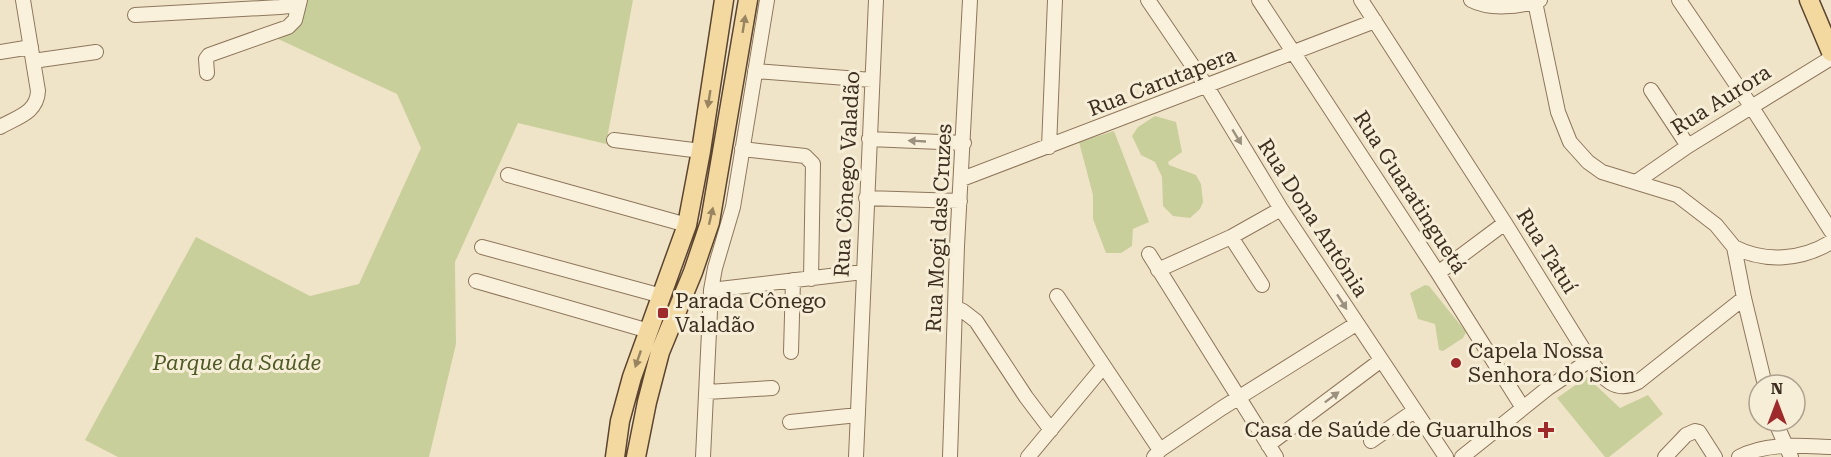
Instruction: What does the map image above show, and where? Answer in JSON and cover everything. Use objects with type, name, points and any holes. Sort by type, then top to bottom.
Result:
[{"type":"main road","points":[[615,457],[626,398],[687,225],[701,151],[724,0]]},
{"type":"main road","points":[[636,457],[658,358],[693,272],[710,222],[743,68],[748,0]]},
{"type":"main road","points":[[1809,0],[1831,52]]},
{"type":"main road","points":[[714,62],[743,68]]},
{"type":"street","points":[[0,127],[33,108],[38,100],[23,0]]},
{"type":"street","points":[[135,15],[200,6],[290,6],[299,0]]},
{"type":"street","points":[[207,73],[206,59],[209,55],[288,27],[295,20],[299,0]]},
{"type":"street","points":[[703,457],[711,290],[733,207],[742,148],[743,68],[767,0]]},
{"type":"street","name":"Rua Cônego Valadão","points":[[856,457],[876,0]]},
{"type":"street","name":"Rua Mogi das Cruzes","points":[[950,457],[970,0]]},
{"type":"street","points":[[1050,147],[1054,0]]},
{"type":"street","name":"Rua Dona Antônia","points":[[1148,0],[1207,87],[1281,209],[1380,361],[1446,457]]},
{"type":"street","name":"Rua Guaratinguetá","points":[[1259,0],[1438,273],[1523,408]]},
{"type":"street","name":"Rua Tatuí","points":[[1361,0],[1505,223],[1590,360],[1606,380],[1618,387],[1629,386],[1644,377],[1744,298]]},
{"type":"street","points":[[1471,0],[1487,6],[1537,1],[1558,112],[1570,142],[1588,162],[1602,172],[1677,195],[1716,225],[1734,247],[1762,373]]},
{"type":"street","points":[[1679,0],[1752,106],[1831,231]]},
{"type":"street","name":"Rua Carutapera","points":[[962,179],[1294,54],[1375,21]]},
{"type":"street","points":[[0,52],[32,54],[96,52]]},
{"type":"street","name":"Rua Aurora","points":[[1636,182],[1688,146],[1831,58]]},
{"type":"street","points":[[743,68],[872,80]]},
{"type":"street","points":[[1651,90],[1688,146]]},
{"type":"street","points":[[869,139],[964,144]]},
{"type":"street","points":[[614,140],[701,151]]},
{"type":"street","points":[[742,148],[805,156],[810,159],[814,168],[811,279]]},
{"type":"street","points":[[508,175],[687,225]]},
{"type":"street","points":[[866,198],[960,201]]},
{"type":"street","points":[[1158,270],[1231,237],[1281,209]]},
{"type":"street","points":[[1438,273],[1505,223]]},
{"type":"street","points":[[1231,237],[1262,285]]},
{"type":"street","points":[[1734,247],[1756,256],[1786,258],[1812,252],[1831,242]]},
{"type":"street","points":[[482,247],[662,296]]},
{"type":"street","points":[[1149,254],[1276,457]]},
{"type":"street","points":[[711,290],[863,272]]},
{"type":"street","points":[[791,352],[794,280]]},
{"type":"street","points":[[476,281],[649,331]]},
{"type":"street","points":[[1057,296],[1157,454],[1239,398],[1356,324]]},
{"type":"street","points":[[956,308],[976,321],[1026,397],[1051,430]]},
{"type":"street","points":[[1462,457],[1523,408],[1590,360]]},
{"type":"street","points":[[1268,445],[1380,361]]},
{"type":"street","points":[[1028,457],[1103,367]]},
{"type":"street","points":[[707,392],[772,388]]},
{"type":"street","points":[[1371,441],[1414,411]]},
{"type":"street","points":[[790,422],[858,415]]},
{"type":"street","points":[[1665,457],[1686,435],[1695,431],[1699,432],[1715,457]]},
{"type":"street","points":[[1780,433],[1788,451]]},
{"type":"street","points":[[1739,457],[1760,449],[1788,451],[1831,447]]},
{"type":"green space","name":"Parque da Saúde","points":[[300,0],[633,0],[606,144],[518,123],[455,262],[456,344],[429,457],[118,457],[85,440],[196,237],[310,296],[359,284],[421,148],[397,94],[276,38]]},
{"type":"green space","points":[[1155,116],[1176,122],[1182,152],[1168,162],[1169,165],[1196,175],[1201,184],[1203,202],[1200,209],[1190,218],[1173,216],[1163,206],[1162,177],[1155,162],[1141,155],[1132,136],[1138,127]]},
{"type":"green space","points":[[1114,131],[1149,222],[1133,229],[1132,246],[1121,253],[1106,253],[1093,219],[1093,195],[1079,142]]},
{"type":"green space","points":[[1425,285],[1429,286],[1466,332],[1463,338],[1443,351],[1439,350],[1435,324],[1418,319],[1410,293]]},
{"type":"green space","points":[[1587,377],[1620,408],[1648,395],[1663,414],[1609,457],[1605,457],[1557,398]]},
{"type":"place","name":"Parada Cônego Valadão","points":[[663,313]]},
{"type":"place","name":"Capela Nossa Senhora do Sion","points":[[1456,363]]},
{"type":"place","name":"Casa de Saúde de Guarulhos","points":[[1546,430]]}]
